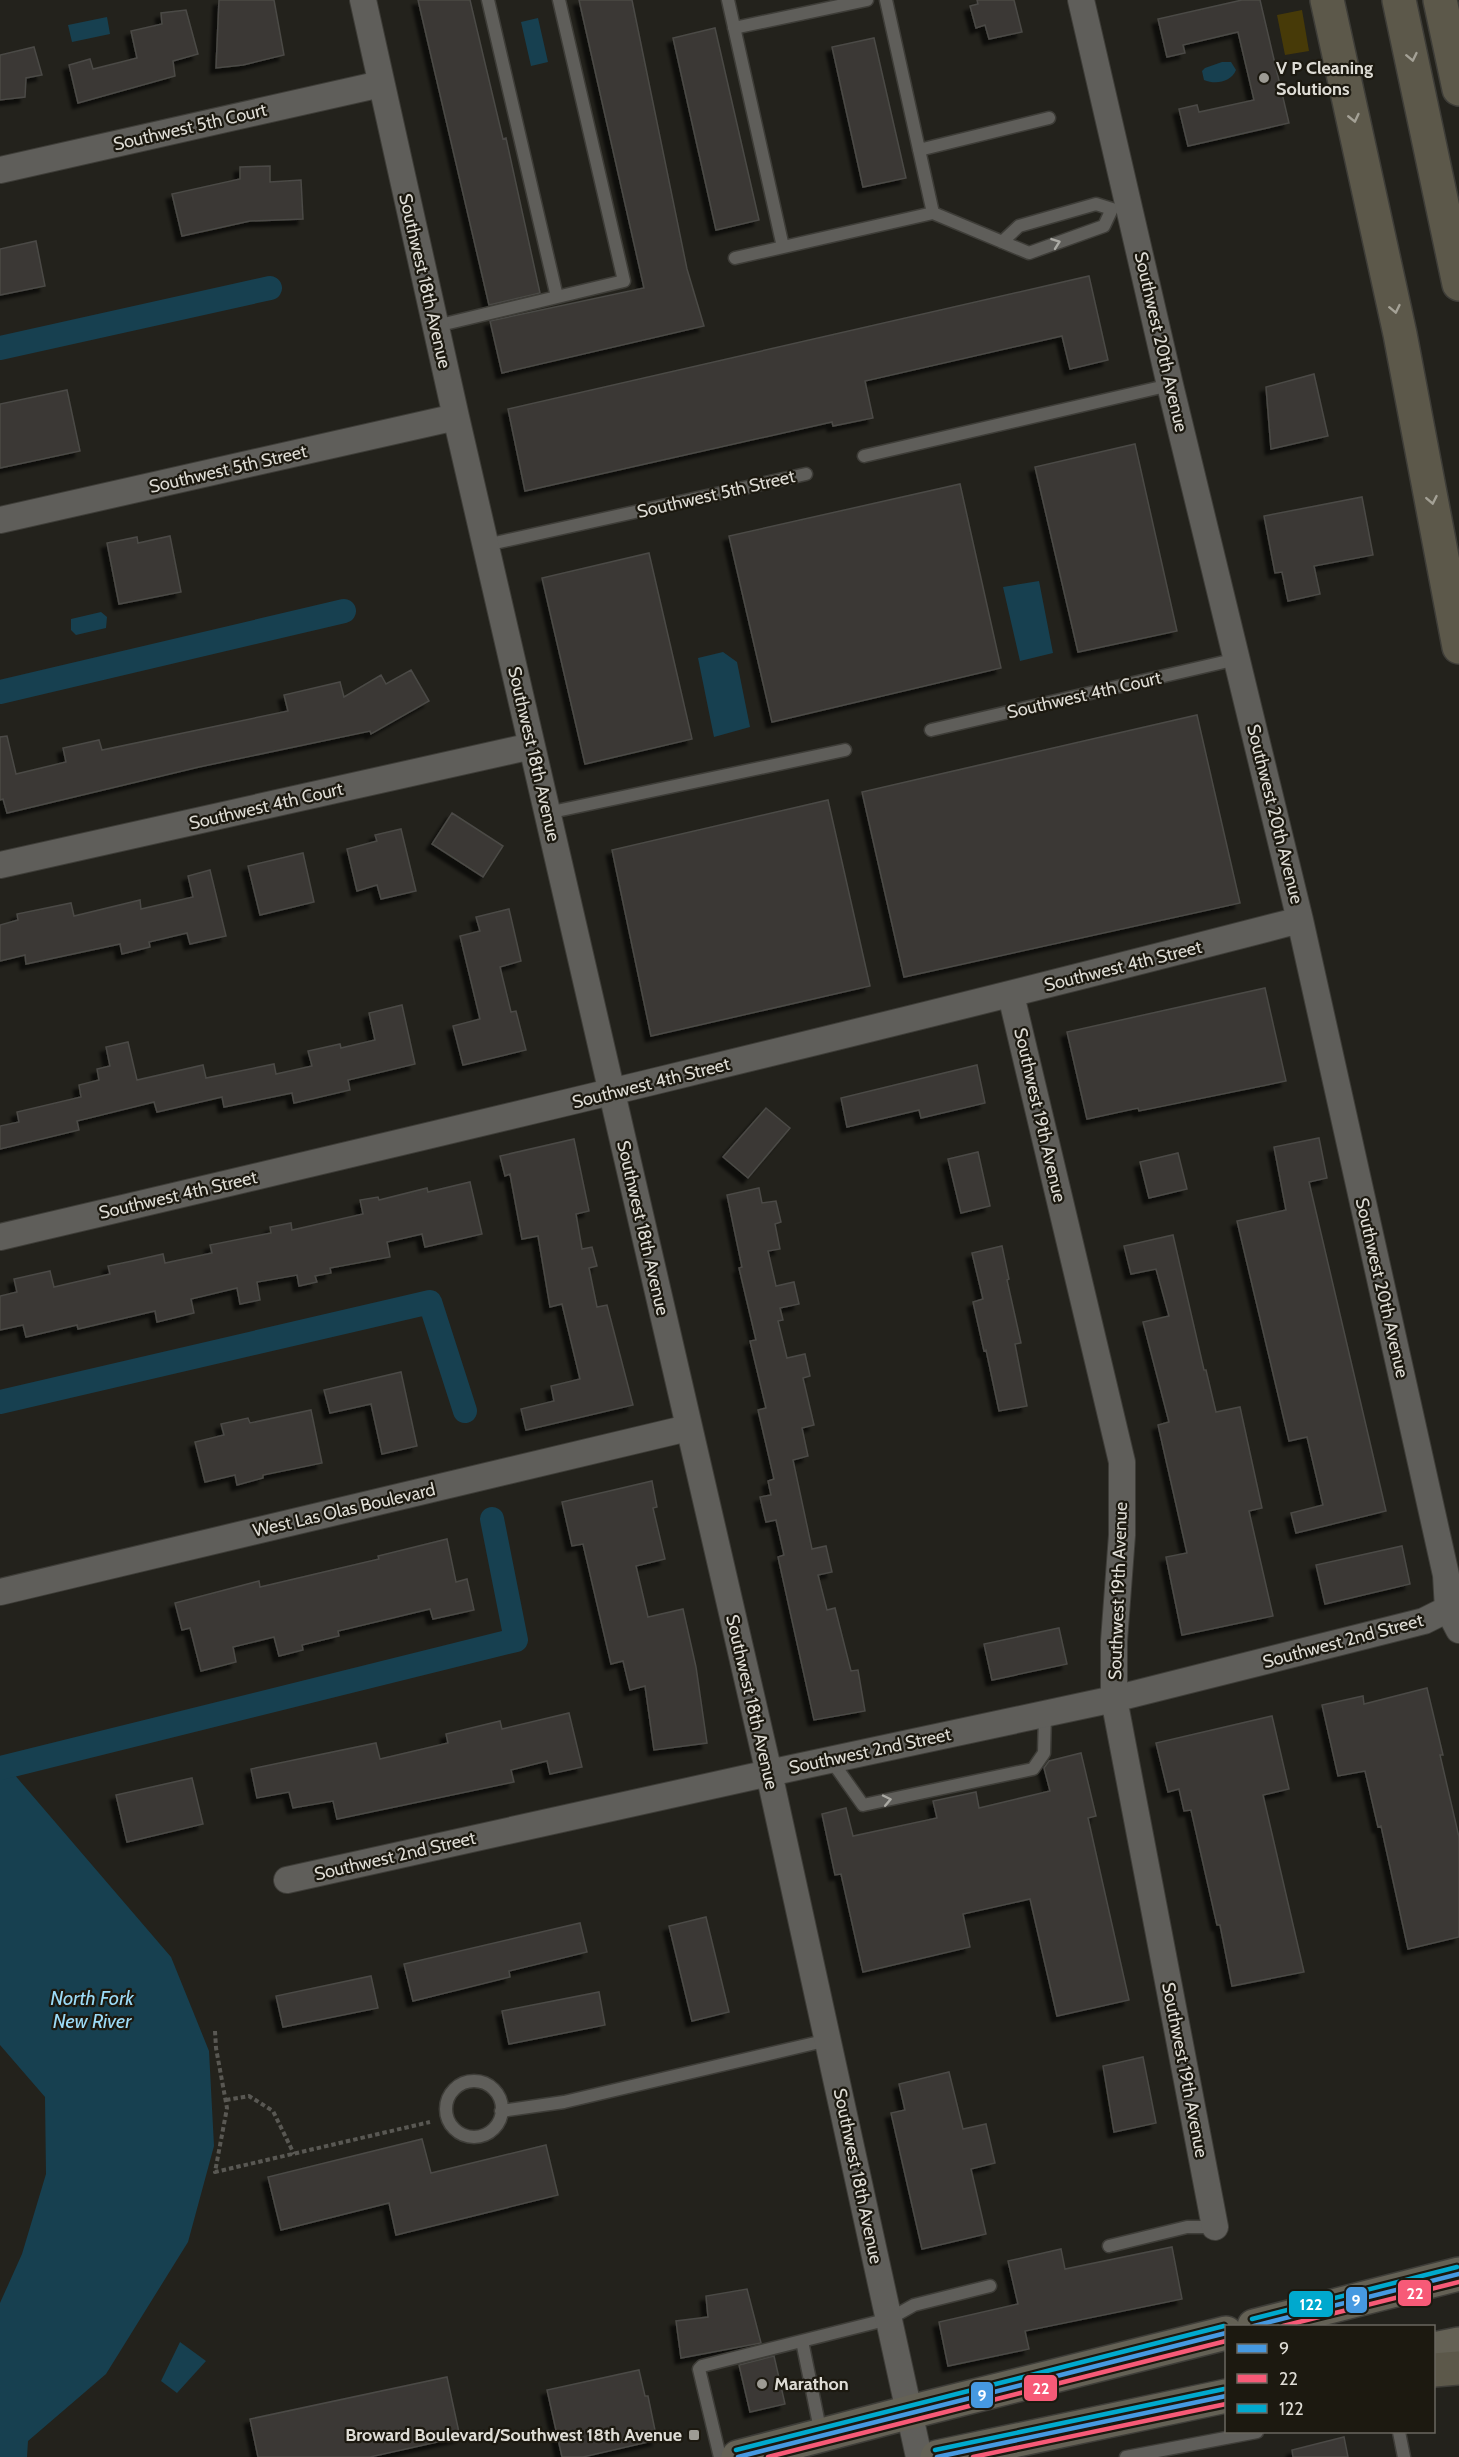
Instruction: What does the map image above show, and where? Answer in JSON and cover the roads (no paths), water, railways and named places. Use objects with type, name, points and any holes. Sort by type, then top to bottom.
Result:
[{"type":"highway","points":[[1327,0],[1400,334],[1459,646]]},
{"type":"highway","points":[[1399,0],[1459,284]]},
{"type":"highway","points":[[1440,0],[1459,89]]},
{"type":"highway","points":[[1435,2370],[1459,2368]]},
{"type":"main road","points":[[1258,2325],[1459,2274]]},
{"type":"main road","points":[[738,2457],[1225,2333]]},
{"type":"main road","points":[[1435,2349],[1459,2344]]},
{"type":"main road","points":[[937,2457],[1225,2396]]},
{"type":"street","name":"Southwest 18th Avenue","points":[[363,0],[456,417],[769,1773],[919,2457]]},
{"type":"street","name":"Southwest 20th Avenue","points":[[1081,0],[1121,209],[1170,384],[1300,920],[1454,1619]]},
{"type":"street","name":"Southwest 5th Court","points":[[0,170],[381,84]]},
{"type":"street","name":"Southwest 5th Street","points":[[0,520],[456,417]]},
{"type":"street","name":"Southwest 4th Court","points":[[0,865],[532,746]]},
{"type":"street","name":"Southwest 4th Street","points":[[0,1237],[612,1093],[1011,995],[1300,920]]},
{"type":"street","name":"Southwest 19th Avenue","points":[[1011,995],[1122,1462],[1122,1535],[1114,1641],[1114,1700],[1215,2227]]},
{"type":"street","name":"West Las Olas Boulevard","points":[[0,1592],[688,1428]]},
{"type":"street","name":"Southwest 2nd Street","points":[[287,1880],[769,1773],[1114,1700],[1424,1622],[1454,1619]]},
{"type":"lane","points":[[488,0],[557,297]]},
{"type":"lane","points":[[436,326],[624,281],[559,0]]},
{"type":"lane","points":[[728,0],[783,247]]},
{"type":"lane","points":[[734,28],[867,0]]},
{"type":"lane","points":[[886,0],[933,213]]},
{"type":"lane","points":[[920,150],[1050,118]]},
{"type":"lane","points":[[1002,242],[1019,226],[1096,204],[1121,209]]},
{"type":"lane","points":[[735,258],[933,213],[1029,253],[1104,226],[1121,209]]},
{"type":"lane","points":[[864,456],[1170,384]]},
{"type":"lane","name":"Southwest 5th Street","points":[[486,545],[806,474]]},
{"type":"lane","name":"Southwest 4th Court","points":[[931,730],[1237,659]]},
{"type":"lane","points":[[547,813],[845,750]]},
{"type":"lane","points":[[831,1760],[863,1805],[1033,1769],[1044,1753],[1045,1714]]},
{"type":"lane","points":[[501,2111],[564,2102],[828,2040]]},
{"type":"lane","points":[[474,2081],[483,2083],[497,2094],[501,2111],[495,2127],[488,2133],[469,2137],[453,2128],[446,2110],[451,2092],[466,2082],[474,2081]]},
{"type":"lane","points":[[1109,2246],[1187,2227],[1215,2227]]},
{"type":"lane","points":[[720,2457],[699,2368],[889,2319],[914,2305],[990,2286]]},
{"type":"lane","points":[[802,2341],[822,2435]]},
{"type":"lane","points":[[1126,2457],[1252,2433]]},
{"type":"lane","points":[[1399,2433],[1404,2457]]},
{"type":"water","points":[[107,17],[110,34],[72,42],[68,25]]},
{"type":"water","points":[[538,18],[548,62],[531,66],[521,22]]},
{"type":"water","points":[[1222,62],[1231,62],[1236,70],[1231,77],[1218,82],[1204,80],[1202,71],[1205,68]]},
{"type":"water","points":[[1039,581],[1053,653],[1020,661],[1003,587]]},
{"type":"water","points":[[101,612],[107,617],[106,628],[76,635],[71,630],[71,619]]},
{"type":"water","points":[[723,652],[737,662],[750,727],[714,737],[698,658]]},
{"type":"water","name":"North Fork New River","points":[[0,1765],[7,1766],[171,1957],[209,2051],[214,2146],[188,2242],[106,2374],[28,2441],[27,2457],[0,2457],[0,2303],[22,2254],[46,2174],[45,2097],[0,2045]]},
{"type":"water","points":[[180,2342],[206,2361],[177,2393],[161,2381]]},
{"type":"waterway","points":[[0,348],[270,288]]},
{"type":"waterway","points":[[0,692],[344,611]]},
{"type":"waterway","points":[[0,1402],[430,1302],[465,1411]]},
{"type":"waterway","points":[[0,1768],[516,1640],[492,1519]]},
{"type":"place","name":"V P Cleaning Solutions","points":[[1264,78]]},
{"type":"place","name":"Marathon","points":[[762,2384]]},
{"type":"place","name":"Broward Boulevard/Southwest 18th Avenue","points":[[694,2435]]}]
